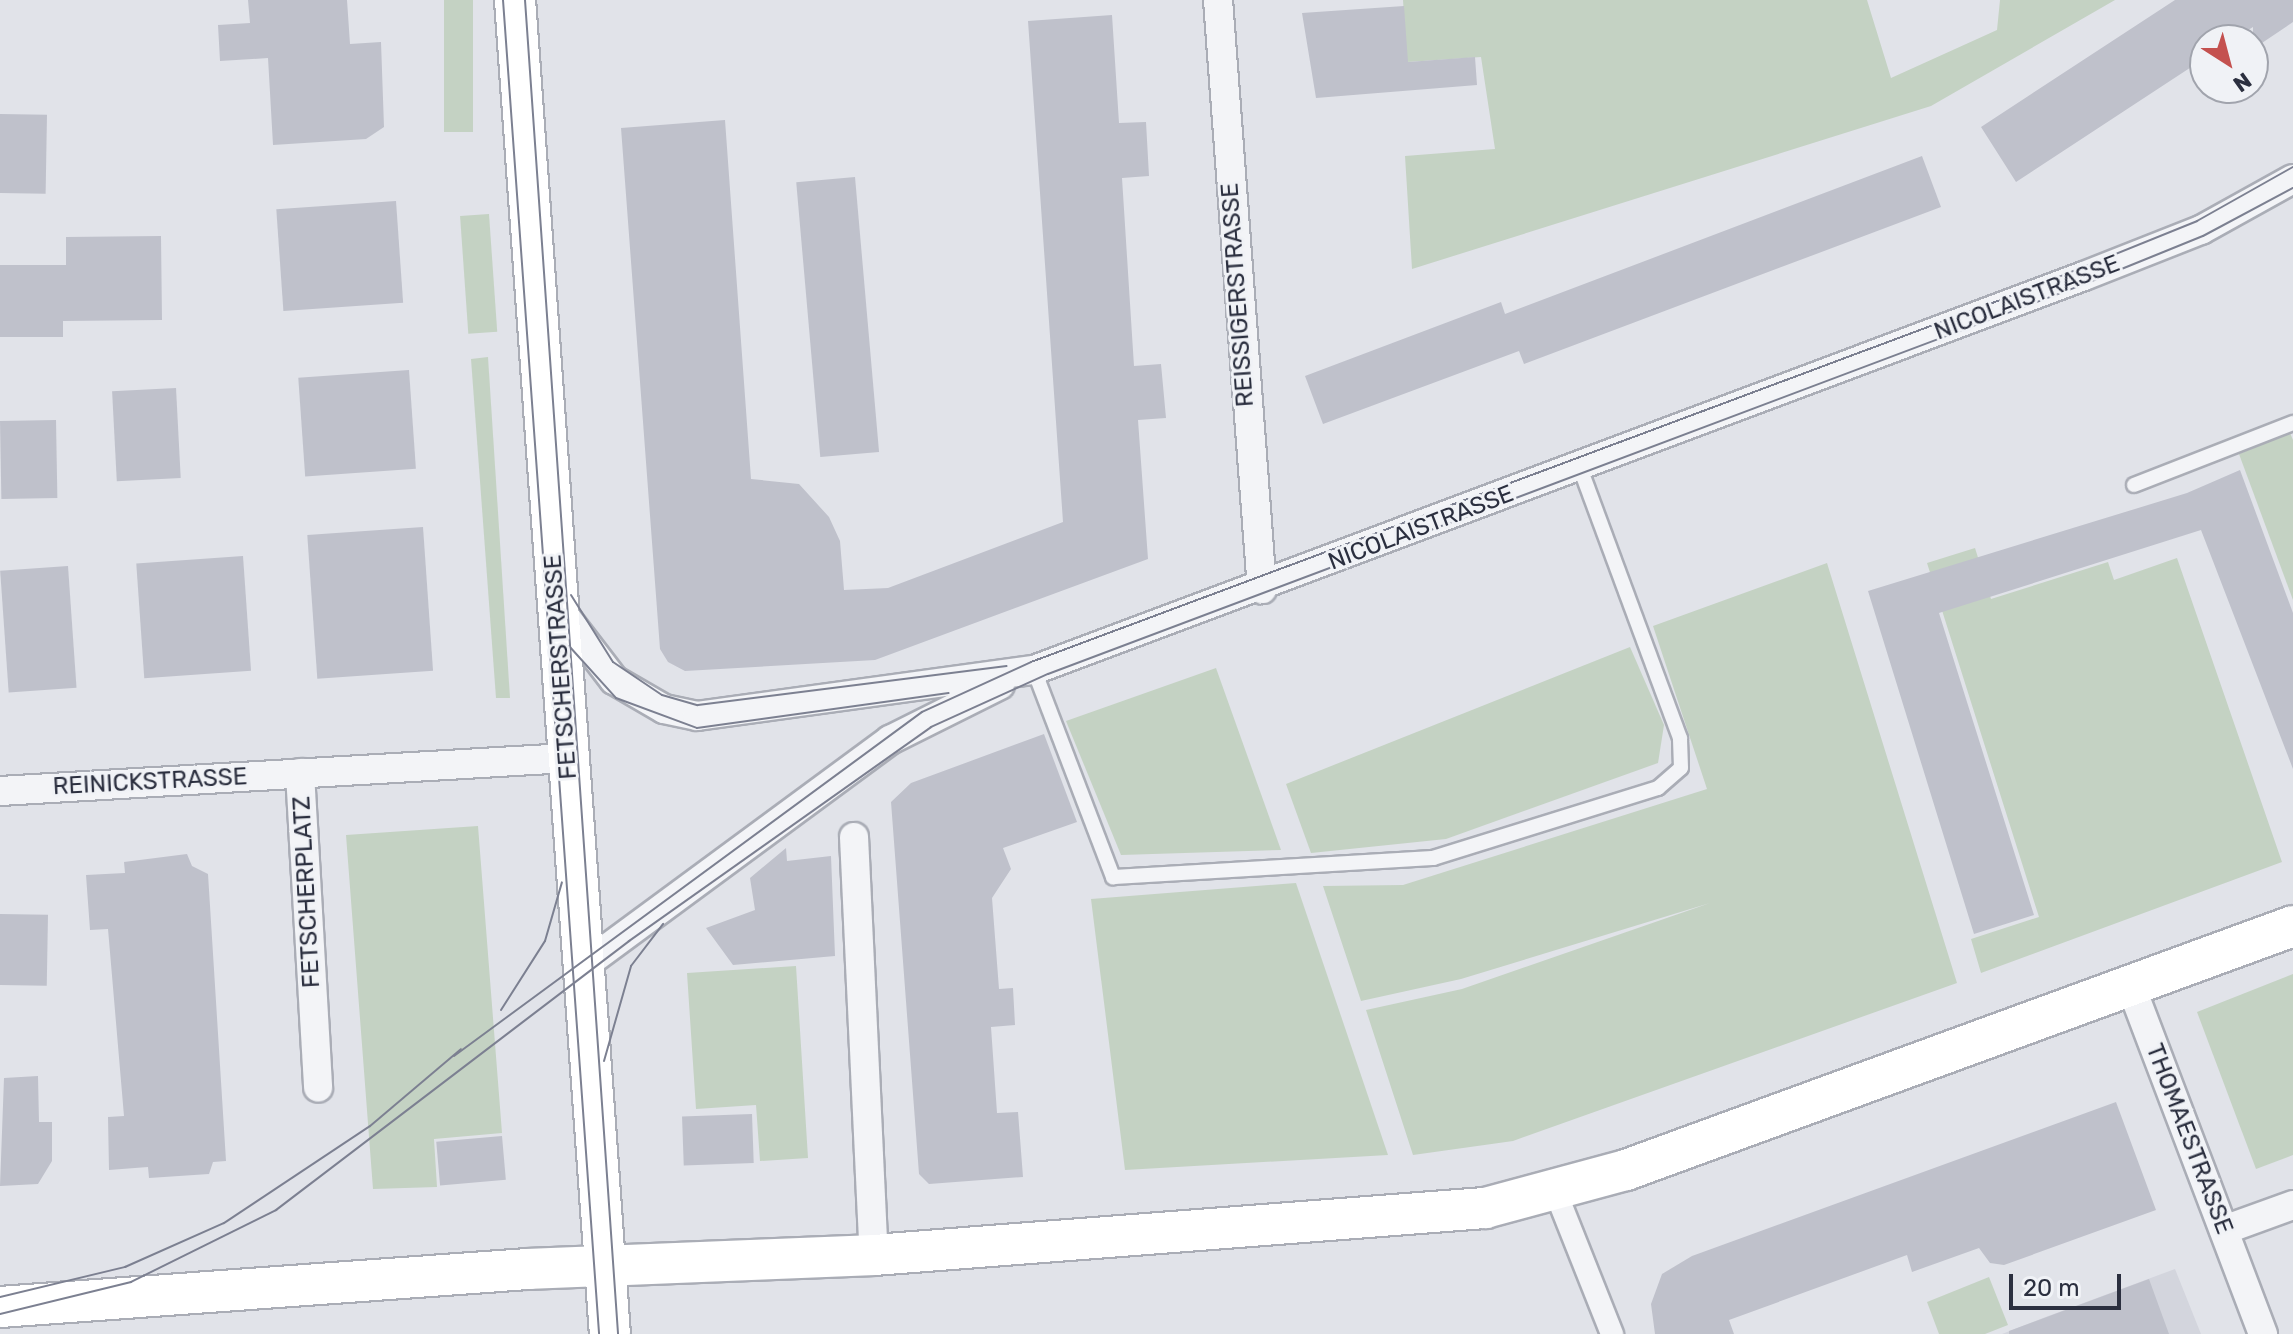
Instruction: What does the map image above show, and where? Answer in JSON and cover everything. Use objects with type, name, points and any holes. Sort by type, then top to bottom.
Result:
[{"type":"main road","name":"FETSCHERSTRASSE","points":[[515,0],[610,1334]]},
{"type":"main road","points":[[0,1307],[528,1269],[604,1270],[874,1255],[1423,1216],[1556,1193],[2132,989],[2293,926]]},
{"type":"street","name":"REISSIGERSTRASSE","points":[[1218,0],[1262,589]]},
{"type":"street","name":"NICOLAISTRASSE","points":[[557,603],[614,680],[664,709],[697,716],[1034,670],[1262,589],[2201,230],[2293,179]]},
{"type":"street","points":[[582,967],[890,740],[1034,670]]},
{"type":"street","name":"FETSCHERPLATZ","points":[[318,1087],[300,773],[567,758]]},
{"type":"street","name":"REINICKSTRASSE","points":[[0,791],[300,773]]},
{"type":"street","points":[[854,837],[874,1255]]},
{"type":"street","name":"THOMAESTRASSE","points":[[2132,989],[2263,1334]]},
{"type":"street","points":[[1556,1193],[1612,1334]]},
{"type":"street","points":[[2224,1230],[2293,1205]]},
{"type":"lane","points":[[2134,485],[2293,423]]},
{"type":"lane","points":[[1034,670],[1113,877],[1433,858],[1658,788],[1681,768],[1680,738],[1580,467]]},
{"type":"shaded area","points":[[2175,1269],[2201,1334],[2002,1334],[2043,1318]]},
{"type":"green space","points":[[444,0],[473,0],[473,132],[444,132]]},
{"type":"green space","points":[[1403,0],[1867,0],[1891,78],[1997,30],[2000,0],[2115,0],[1931,106],[1412,269],[1405,156],[1495,149],[1481,57],[1407,62]]},
{"type":"green space","points":[[489,214],[497,332],[468,334],[460,216]]},
{"type":"green space","points":[[488,357],[510,698],[496,698],[471,359]]},
{"type":"green space","points":[[2290,433],[2293,440],[2293,600],[2239,454]]},
{"type":"green space","points":[[1975,548],[1991,599],[2108,562],[2114,580],[2177,558],[2282,862],[1981,973],[1971,939],[2039,917],[1927,563]]},
{"type":"green space","points":[[1827,563],[1957,983],[1513,1141],[1413,1155],[1366,1010],[1462,989],[1710,903],[1461,979],[1361,1001],[1323,886],[1403,885],[1707,789],[1653,626]]},
{"type":"green space","points":[[1630,647],[1664,725],[1658,763],[1446,839],[1311,853],[1286,784]]},
{"type":"green space","points":[[1216,668],[1281,850],[1121,855],[1066,721]]},
{"type":"green space","points":[[478,826],[502,1133],[434,1139],[437,1187],[373,1189],[346,835]]},
{"type":"green space","points":[[1296,883],[1388,1155],[1125,1170],[1091,899]]},
{"type":"green space","points":[[796,966],[808,1158],[760,1161],[756,1105],[696,1109],[687,973]]},
{"type":"green space","points":[[2293,974],[2293,1155],[2256,1169],[2197,1012]]},
{"type":"green space","points":[[1989,1277],[2008,1325],[1985,1334],[1939,1334],[1927,1302]]},
{"type":"building","points":[[248,0],[347,0],[350,44],[381,42],[384,127],[366,139],[273,145],[268,58],[220,61],[218,25],[250,23]]},
{"type":"building","points":[[2175,0],[2293,0],[2293,22],[2269,38],[2269,24],[2189,24],[2189,68],[2016,182],[1981,127]]},
{"type":"building","points":[[1404,6],[1408,62],[1475,57],[1477,85],[1316,98],[1302,13]]},
{"type":"building","points":[[1112,15],[1119,123],[1146,122],[1149,176],[1122,178],[1134,366],[1161,364],[1166,418],[1138,420],[1148,559],[875,660],[685,671],[668,662],[660,649],[621,128],[725,120],[751,479],[799,484],[829,517],[840,541],[844,590],[888,588],[1063,522],[1028,21]]},
{"type":"building","points":[[0,114],[47,115],[46,194],[0,193]]},
{"type":"building","points":[[1922,156],[1941,207],[1524,364],[1519,351],[1323,424],[1305,376],[1501,302],[1505,314]]},
{"type":"building","points":[[855,177],[879,452],[820,457],[796,182]]},
{"type":"building","points":[[396,201],[403,303],[283,311],[276,209]]},
{"type":"building","points":[[161,236],[162,320],[63,321],[63,337],[0,337],[0,265],[66,265],[66,237]]},
{"type":"building","points":[[409,370],[416,469],[305,477],[298,378]]},
{"type":"building","points":[[176,388],[181,478],[117,481],[112,391]]},
{"type":"building","points":[[56,420],[57,498],[1,499],[0,421]]},
{"type":"building","points":[[2240,470],[2293,613],[2293,769],[2201,530],[1939,613],[2034,915],[1974,934],[1868,591],[2187,493]]},
{"type":"building","points":[[423,527],[433,671],[317,679],[307,535]]},
{"type":"building","points":[[243,556],[251,671],[144,678],[136,563]]},
{"type":"building","points":[[68,566],[77,688],[9,692],[0,571]]},
{"type":"building","points":[[1044,734],[1077,822],[1003,848],[1011,869],[992,898],[999,989],[1013,988],[1015,1025],[991,1027],[997,1113],[1018,1112],[1023,1177],[929,1184],[919,1174],[891,802],[911,783]]},
{"type":"building","points":[[786,848],[787,861],[831,856],[835,956],[733,965],[706,928],[755,910],[750,878]]},
{"type":"building","points":[[187,854],[192,866],[208,874],[226,1161],[213,1162],[209,1174],[149,1178],[148,1167],[109,1170],[108,1117],[124,1116],[108,929],[90,930],[86,875],[125,873],[124,862]]},
{"type":"building","points":[[0,914],[48,915],[47,986],[0,985]]},
{"type":"building","points":[[38,1076],[39,1122],[52,1122],[52,1161],[38,1184],[0,1186],[4,1078]]},
{"type":"building","points":[[2116,1102],[2156,1210],[2004,1265],[1990,1263],[1979,1248],[1912,1272],[1907,1255],[1729,1320],[1734,1334],[1655,1334],[1651,1304],[1662,1274],[1692,1256]]},
{"type":"building","points":[[752,1114],[754,1163],[684,1165],[682,1116]]},
{"type":"building","points":[[502,1136],[506,1180],[440,1186],[436,1142]]},
{"type":"building","points":[[2149,1279],[2169,1334],[2009,1334],[2009,1331]]},
{"type":"tram line","points":[[503,0],[599,1334]]},
{"type":"tram line","points":[[525,0],[618,1334]]},
{"type":"tram line","points":[[454,1056],[922,712],[1031,662],[2019,293],[2197,221],[2293,167]]},
{"type":"tram line","points":[[0,1314],[131,1282],[276,1210],[629,941],[931,727],[1048,674],[2087,283],[2203,236],[2293,188]]},
{"type":"tram line","points":[[571,595],[613,662],[662,695],[698,705],[1007,666]]},
{"type":"tram line","points":[[569,646],[616,698],[697,728],[949,693]]},
{"type":"tram line","points":[[501,1010],[545,941],[562,882]]},
{"type":"tram line","points":[[604,1061],[631,966],[663,924]]},
{"type":"tram line","points":[[0,1297],[125,1267],[224,1223],[370,1126],[461,1049]]}]
